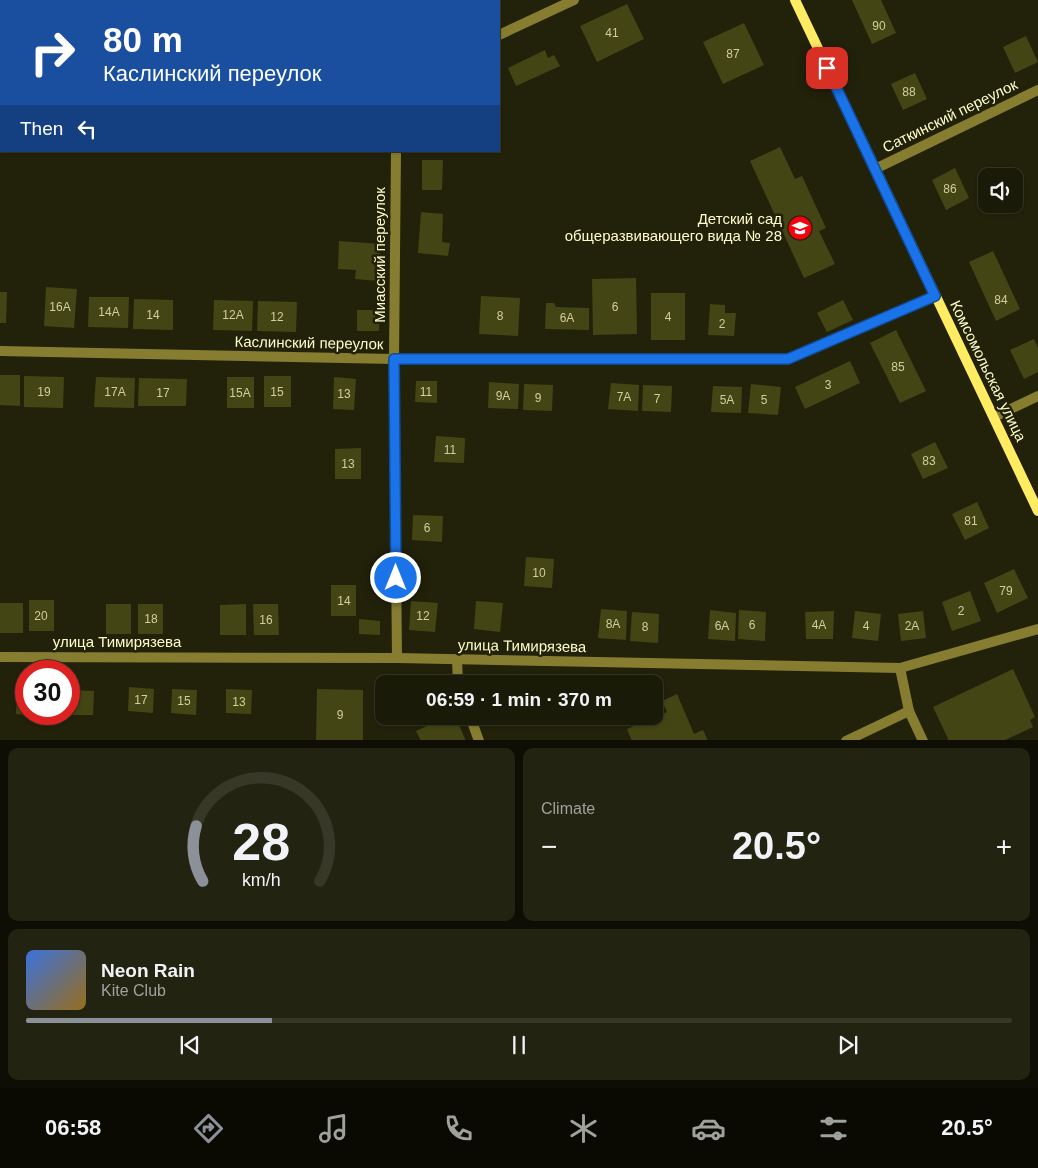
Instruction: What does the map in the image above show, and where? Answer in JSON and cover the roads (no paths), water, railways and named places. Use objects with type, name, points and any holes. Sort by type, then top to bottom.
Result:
[{"type":"street","points":[[500,35],[574,0]]},
{"type":"street","name":"Комсомольская улица","points":[[795,0],[1038,511]]},
{"type":"street","name":"Саткинский переулок","points":[[875,169],[1038,90]]},
{"type":"street","name":"Миасский переулок","points":[[396,152],[394,359],[397,658]]},
{"type":"street","name":"Каслинский переулок","points":[[0,351],[394,359],[788,359],[935,296]]},
{"type":"street","points":[[994,417],[1038,396]]},
{"type":"street","name":"улица Тимирязева","points":[[0,656],[397,658],[900,668],[1038,628]]},
{"type":"street","points":[[457,660],[458,675]]},
{"type":"street","points":[[900,668],[909,711],[923,740]]},
{"type":"street","points":[[846,740],[909,711]]},
{"type":"street","points":[[473,725],[479,740]]},
{"type":"place","name":"Детский сад общеразвивающего вида № 28","points":[[800,228]]}]
